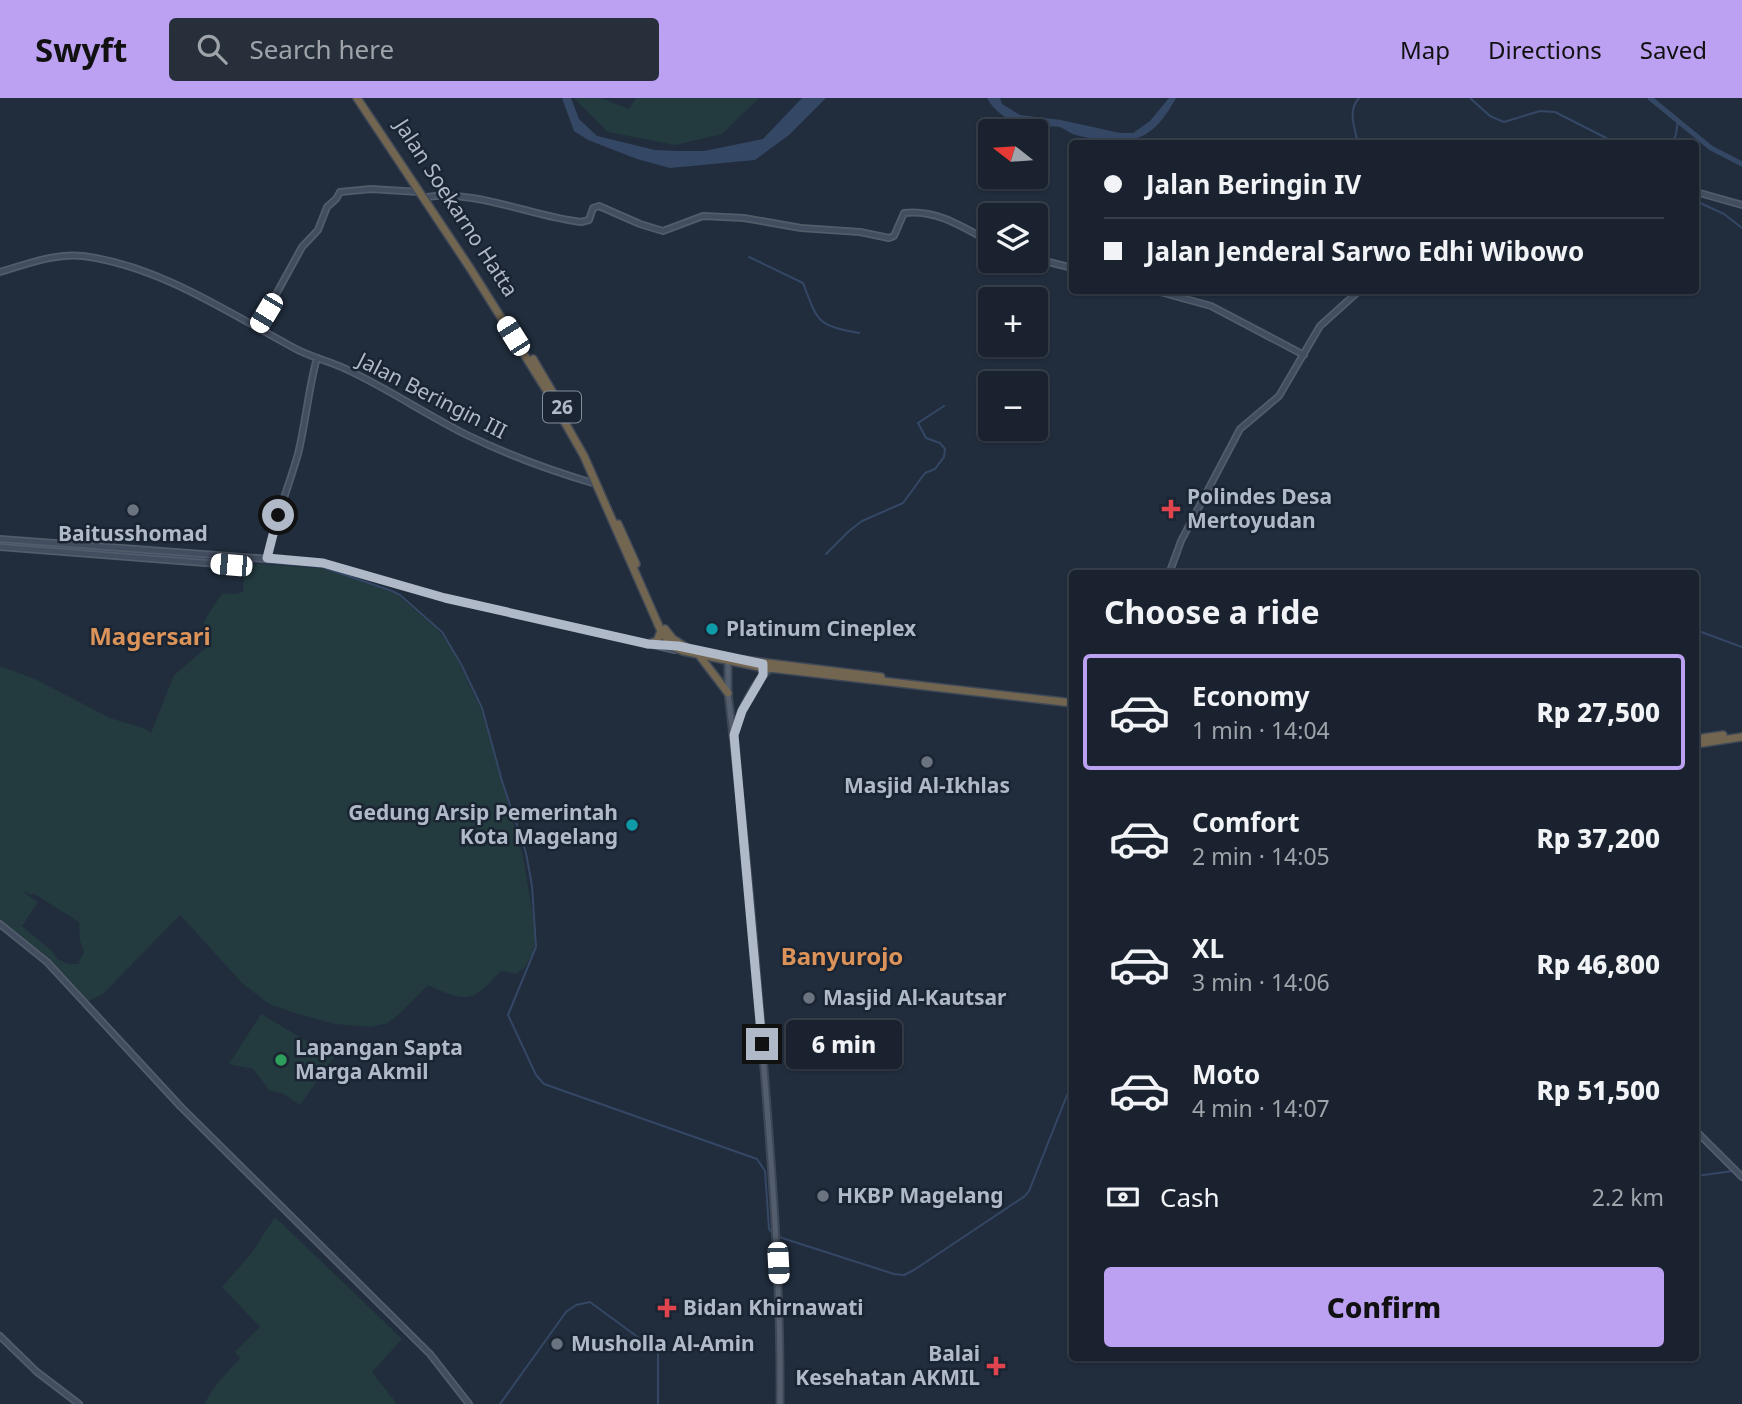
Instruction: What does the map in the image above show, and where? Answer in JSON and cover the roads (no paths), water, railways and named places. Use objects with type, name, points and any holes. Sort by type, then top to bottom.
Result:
[{"type":"highway","name":"Jalan Soekarno Hatta","points":[[360,98],[444,227]]},
{"type":"highway","name":"Jalan Soekarno Hatta","points":[[360,98],[427,197],[579,446],[667,638]]},
{"type":"highway","points":[[648,644],[667,638]]},
{"type":"highway","name":"26","points":[[667,638],[699,655],[1069,700]]},
{"type":"highway","name":"26","points":[[667,638],[684,649],[727,659],[764,672],[774,669],[1069,701]]},
{"type":"highway","points":[[699,655],[728,693]]},
{"type":"highway","points":[[1699,738],[1742,735]]},
{"type":"highway","points":[[1699,743],[1742,735]]},
{"type":"main road","points":[[727,659],[728,693],[753,922],[776,1236],[780,1404]]},
{"type":"main road","points":[[734,735],[740,715],[764,672],[763,664],[758,661]]},
{"type":"main road","points":[[731,715],[740,715]]},
{"type":"street","points":[[258,327],[302,247],[320,227],[328,206],[340,192],[371,189],[419,192]]},
{"type":"street","points":[[1699,193],[1742,205]]},
{"type":"street","points":[[427,197],[458,196],[485,200],[581,222],[589,220],[593,208],[598,206],[663,231],[698,217],[738,217],[801,228],[860,232],[890,239],[904,213],[926,214],[944,217],[978,235]]},
{"type":"street","name":"Jalan Beringin III","points":[[0,272],[58,257],[75,256],[141,271],[183,288],[301,352],[352,371],[479,440],[598,484]]},
{"type":"street","points":[[1048,262],[1069,267]]},
{"type":"street","points":[[1169,294],[1208,304],[1304,355]]},
{"type":"street","points":[[1170,570],[1181,541],[1233,440],[1243,426],[1281,394],[1322,324],[1356,294]]},
{"type":"street","points":[[267,558],[298,452],[306,401],[317,358]]},
{"type":"street","points":[[0,538],[323,563],[445,598],[648,644],[684,649]]},
{"type":"street","points":[[0,547],[233,565],[257,558]]},
{"type":"street","points":[[199,562],[200,554]]},
{"type":"street","points":[[238,555],[240,562]]},
{"type":"street","points":[[660,646],[667,638]]},
{"type":"street","points":[[0,924],[47,962],[181,1107],[430,1354],[469,1404]]},
{"type":"street","points":[[1699,1134],[1742,1177]]},
{"type":"street","points":[[0,1336],[37,1372],[79,1404]]},
{"type":"water","points":[[562,98],[571,98],[579,119],[597,136],[655,150],[704,151],[763,139],[802,98],[826,98],[789,135],[755,160],[670,168],[637,159],[588,140],[574,131]]},
{"type":"water","points":[[987,98],[1000,98],[1002,104],[1020,115],[1061,120],[1120,133],[1133,133],[1150,121],[1169,98],[1176,98],[1156,126],[1146,134],[1129,140],[1094,139],[1070,133],[1062,128],[1048,127],[1048,119],[1009,119],[1000,114]]},
{"type":"waterway","points":[[1357,140],[1353,108],[1359,98]]},
{"type":"waterway","points":[[1470,98],[1490,116],[1504,122],[1540,111],[1555,112],[1610,140]]},
{"type":"waterway","points":[[1650,98],[1711,148],[1742,164]]},
{"type":"waterway","points":[[1674,140],[1678,120]]},
{"type":"waterway","points":[[1699,202],[1724,214],[1742,228]]},
{"type":"waterway","points":[[749,257],[803,283],[820,320],[834,327],[859,333]]},
{"type":"waterway","points":[[826,554],[862,521],[903,503],[925,473],[935,469],[944,457],[945,449],[940,443],[926,438],[918,423],[944,406]]},
{"type":"waterway","points":[[0,543],[238,561]]},
{"type":"waterway","points":[[247,561],[322,567],[392,591],[442,632],[482,708],[526,853],[532,886],[536,947],[508,1015],[536,1075],[544,1084],[757,1159],[765,1171],[769,1229],[774,1235]]},
{"type":"waterway","points":[[1699,631],[1742,647]]},
{"type":"waterway","points":[[779,1237],[894,1274],[904,1275],[914,1270],[1025,1196],[1069,1090]]},
{"type":"waterway","points":[[1699,1176],[1733,1171]]},
{"type":"waterway","points":[[500,1404],[566,1312],[576,1305],[590,1302],[658,1352],[658,1404]]},
{"type":"place","name":"Polindes Desa Mertoyudan","points":[[1171,509]]},
{"type":"place","name":"Baitusshomad","points":[[133,510]]},
{"type":"place","name":"Platinum Cineplex","points":[[712,629]]},
{"type":"place","name":"Masjid Al-Ikhlas","points":[[927,762]]},
{"type":"place","name":"Gedung Arsip Pemerintah Kota Magelang","points":[[632,825]]},
{"type":"place","name":"Masjid Al-Kautsar","points":[[809,998]]},
{"type":"place","name":"Lapangan Sapta Marga Akmil","points":[[281,1060]]},
{"type":"place","name":"HKBP Magelang","points":[[823,1196]]},
{"type":"place","name":"Bidan Khirnawati","points":[[667,1308]]},
{"type":"place","name":"Musholla Al-Amin","points":[[557,1344]]},
{"type":"place","name":"Balai Kesehatan AKMIL","points":[[996,1366]]},
{"type":"district","name":"Magersari","points":[[150,637]]},
{"type":"district","name":"Banyurojo","points":[[842,957]]}]
